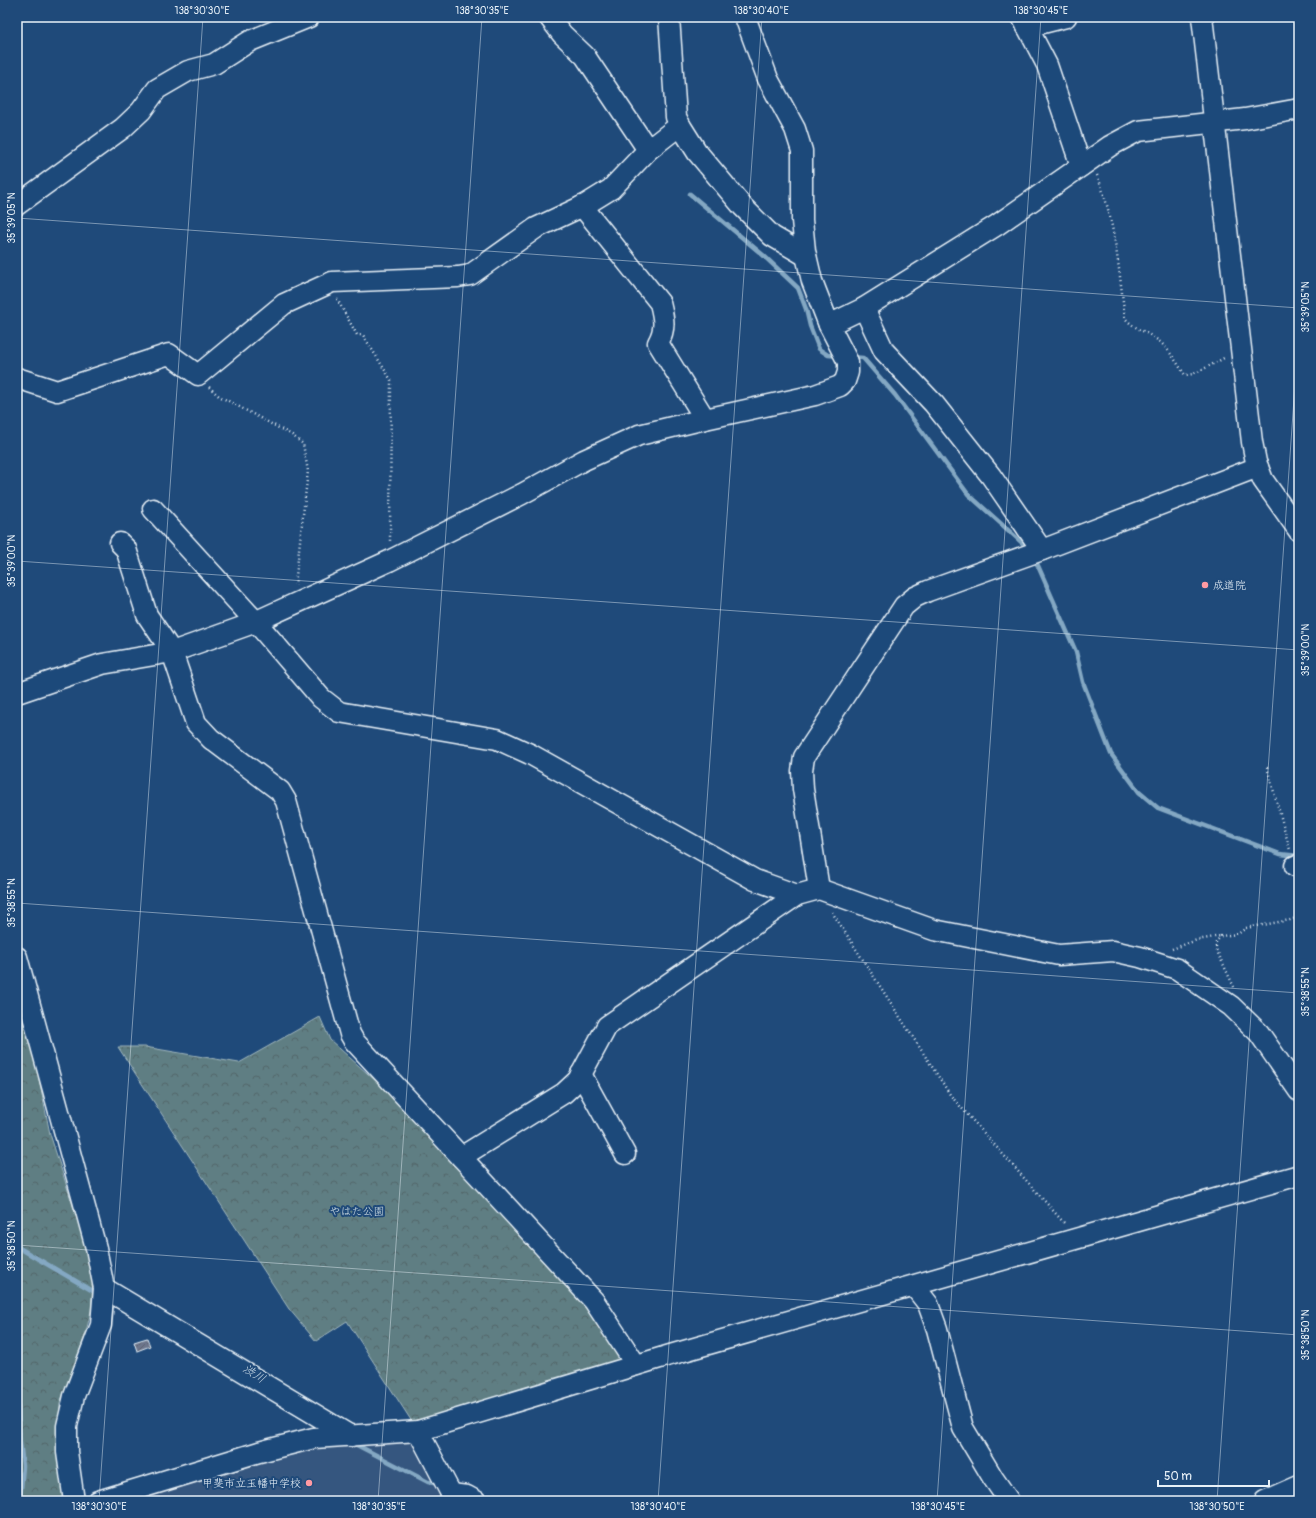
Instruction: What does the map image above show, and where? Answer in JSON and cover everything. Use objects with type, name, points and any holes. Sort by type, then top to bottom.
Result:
[{"type":"street","points":[[17,205],[124,128],[141,111],[157,89],[188,72],[214,64],[250,41],[309,17]]},
{"type":"street","points":[[549,17],[562,34],[586,56],[648,150]]},
{"type":"street","points":[[669,17],[676,117],[680,125],[697,152],[743,207],[772,236],[806,256]]},
{"type":"street","points":[[17,694],[102,664],[172,652],[256,622],[389,561],[522,494],[584,460],[639,435],[815,395],[840,386],[845,380],[848,372],[848,362],[829,325],[812,281],[806,256],[802,220],[802,151],[795,129],[768,79],[745,17]]},
{"type":"street","points":[[1066,17],[1024,22],[1047,65],[1086,163]]},
{"type":"street","points":[[1202,17],[1252,442],[1263,480],[1298,528]]},
{"type":"street","points":[[829,325],[864,308],[997,225],[1110,146],[1138,131],[1215,123],[1299,110]]},
{"type":"street","points":[[17,378],[57,392],[169,354],[198,375],[284,304],[332,282],[458,277],[470,275],[536,228],[582,206],[611,189],[648,150],[680,125]]},
{"type":"street","points":[[582,206],[660,302],[664,318],[663,334],[658,343],[705,419]]},
{"type":"street","points":[[864,308],[884,351],[934,404],[991,476],[1042,550]]},
{"type":"street","points":[[819,888],[803,789],[804,757],[904,606],[915,597],[928,591],[1042,550],[1258,467]]},
{"type":"street","points":[[153,509],[256,622],[321,698],[339,712],[497,739],[530,754],[755,880],[797,895]]},
{"type":"street","points":[[120,543],[126,549],[147,615],[172,652],[196,723],[211,738],[280,791],[286,801],[350,1034],[354,1041],[594,1301],[636,1365]]},
{"type":"street","points":[[461,1157],[564,1093],[578,1080],[607,1026],[797,895],[819,888],[934,930],[1059,955],[1113,951],[1148,959],[1177,969],[1231,1006],[1259,1034],[1299,1091]]},
{"type":"street","points":[[17,957],[96,1248],[104,1288],[101,1325],[74,1396],[67,1426],[67,1452],[74,1501]]},
{"type":"street","points":[[581,1074],[625,1154]]},
{"type":"street","points":[[98,1501],[259,1452],[314,1438],[418,1431],[636,1365],[1299,1175]]},
{"type":"street","points":[[914,1286],[928,1304],[937,1329],[963,1428],[993,1478],[1009,1501]]},
{"type":"street","points":[[104,1288],[351,1436]]},
{"type":"street","points":[[418,1431],[453,1497],[467,1496],[476,1501]]},
{"type":"street","points":[[1265,1501],[1299,1486]]},
{"type":"path","points":[[1086,163],[1104,192],[1112,230],[1125,318],[1131,325],[1157,340],[1176,360],[1185,375],[1194,374],[1241,348]]},
{"type":"path","points":[[329,284],[356,335],[363,335],[391,380],[389,561]]},
{"type":"path","points":[[198,375],[219,396],[292,435],[303,444],[308,471],[293,605]]},
{"type":"path","points":[[1267,767],[1297,865]]},
{"type":"path","points":[[819,888],[830,909],[952,1096],[974,1123],[1078,1239]]},
{"type":"path","points":[[1148,959],[1197,940],[1238,934],[1246,928],[1299,917]]},
{"type":"path","points":[[1221,936],[1216,942],[1216,949],[1235,988]]},
{"type":"shaded area","name":"甲斐市立玉幡中学校","points":[[415,1441],[450,1501],[121,1501],[290,1450]]},
{"type":"green space","points":[[17,1000],[31,1039],[50,1134],[83,1237],[93,1283],[91,1311],[85,1336],[60,1403],[58,1456],[66,1501],[17,1501]]},
{"type":"green space","name":"やはた公園","points":[[320,1017],[330,1040],[461,1157],[587,1306],[623,1361],[418,1431],[347,1321],[316,1341],[289,1309],[118,1047],[145,1047],[239,1063]]},
{"type":"building","points":[[147,1338],[150,1346],[137,1351],[134,1342]]},
{"type":"waterway","points":[[690,194],[763,255],[798,288],[819,349],[828,355],[839,356]]},
{"type":"waterway","points":[[852,357],[863,358],[895,395],[968,494],[1029,549]]},
{"type":"waterway","points":[[1035,559],[1076,652],[1083,682],[1111,754],[1139,792],[1158,808],[1280,854],[1299,856]]},
{"type":"waterway","name":"渋川","points":[[17,1246],[98,1294]]},
{"type":"waterway","points":[[17,1402],[23,1466],[20,1501]]},
{"type":"waterway","name":"渋川","points":[[353,1443],[428,1482],[439,1484]]},
{"type":"waterway","name":"渋川","points":[[481,1497],[489,1501]]},
{"type":"place","name":"成道院","points":[[1205,585]]},
{"type":"place","name":"甲斐市立玉幡中学校","points":[[309,1483]]}]
